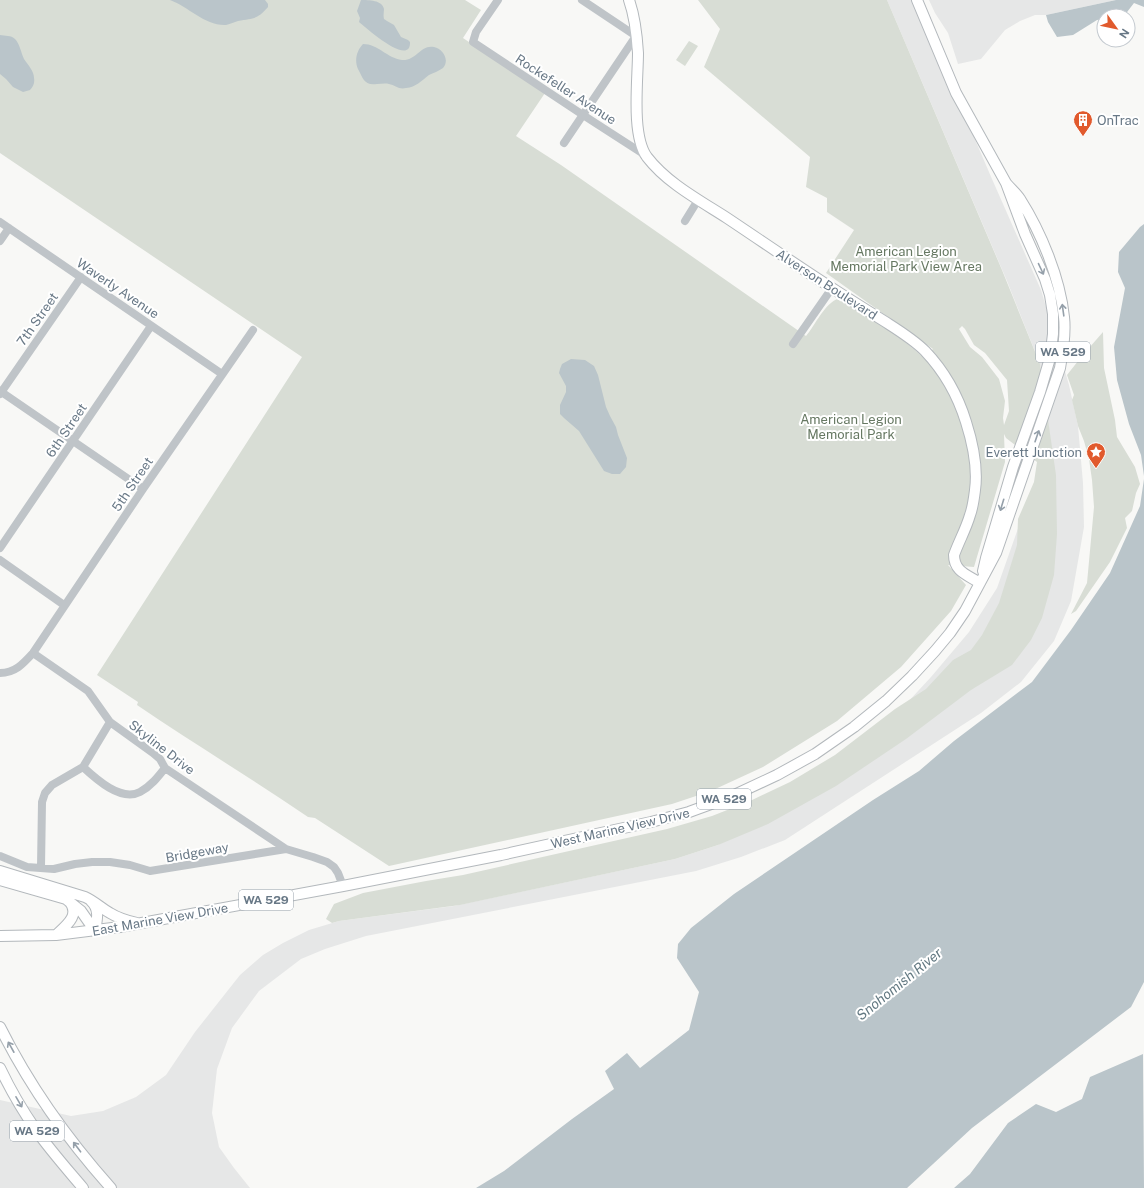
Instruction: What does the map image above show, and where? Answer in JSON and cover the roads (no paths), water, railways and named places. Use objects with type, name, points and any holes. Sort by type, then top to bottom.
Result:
[{"type":"main road","name":"Alverson Boulevard","points":[[629,0],[634,18],[638,53],[637,116],[641,142],[646,155],[656,167],[698,200],[914,341],[924,350],[946,378],[962,409],[970,435],[976,469],[975,489],[971,514],[955,551],[954,561],[956,567],[980,583]]},
{"type":"main road","name":"West Marine View Drive","points":[[916,0],[956,93],[1006,183],[1025,234],[1045,279],[1050,295],[1053,314],[1053,334],[1050,358],[1040,392],[1013,467],[980,583]]},
{"type":"main road","name":"West Marine View Drive","points":[[390,876],[501,855],[651,822],[689,812],[730,797],[778,775],[815,754],[854,727],[886,701],[926,661],[950,633],[965,611],[996,553],[1058,374],[1064,351],[1065,318],[1059,285],[1037,231],[1020,198],[1006,183]]},
{"type":"main road","points":[[0,871],[85,897],[115,916],[125,920],[141,923]]},
{"type":"main road","name":"East Marine View Drive","points":[[0,936],[56,935],[95,931],[390,876]]},
{"type":"main road","points":[[0,880],[66,899],[81,910],[95,931]]},
{"type":"main road","points":[[85,897],[97,909],[95,931]]},
{"type":"main road","points":[[56,935],[68,925],[72,917],[71,903],[66,899]]},
{"type":"main road","name":"WA 529","points":[[0,1027],[22,1066],[65,1131],[82,1154],[111,1188]]},
{"type":"main road","name":"WA 529","points":[[0,1068],[20,1105],[36,1129],[82,1188]]},
{"type":"street","name":"Rockefeller Avenue","points":[[498,0],[476,32],[473,42],[646,155]]},
{"type":"street","points":[[564,143],[636,36],[582,0]]},
{"type":"street","points":[[685,221],[698,200]]},
{"type":"street","name":"Waverly Avenue","points":[[0,222],[222,374]]},
{"type":"street","points":[[0,241],[9,228]]},
{"type":"street","name":"7th Street","points":[[0,393],[81,278]]},
{"type":"street","points":[[793,344],[832,288]]},
{"type":"street","name":"6th Street","points":[[0,548],[151,326]]},
{"type":"street","name":"5th Street","points":[[0,673],[10,672],[17,669],[33,653],[64,604],[252,330]]},
{"type":"street","points":[[0,393],[143,488]]},
{"type":"street","points":[[0,560],[64,604]]},
{"type":"street","name":"Skyline Drive","points":[[33,653],[88,691],[110,722],[153,753],[160,759],[165,768],[286,849]]},
{"type":"street","points":[[41,868],[42,802],[44,793],[52,785],[83,767],[110,722]]},
{"type":"street","points":[[83,767],[94,778],[116,792],[126,794],[134,794],[146,788],[165,768]]},
{"type":"street","name":"Bridgeway","points":[[0,856],[27,867],[54,869],[75,864],[110,862],[130,865],[150,871],[286,849],[327,862],[334,867],[338,873],[342,886]]},
{"type":"water","points":[[170,0],[265,0],[268,7],[254,18],[226,25],[204,19]]},
{"type":"water","points":[[361,0],[375,1],[383,6],[384,19],[394,25],[401,37],[410,42],[408,49],[403,51],[387,44],[359,22],[360,18],[357,11]]},
{"type":"water","points":[[1116,0],[1144,0],[1144,7],[1134,3],[1130,8],[1096,8],[1096,21],[1073,35],[1057,37],[1048,22],[1046,15]]},
{"type":"water","points":[[0,35],[12,37],[18,43],[24,59],[34,75],[34,83],[30,90],[23,92],[13,87],[0,74]]},
{"type":"water","points":[[363,44],[373,46],[392,57],[402,60],[411,58],[425,48],[434,47],[443,52],[446,62],[443,68],[429,75],[416,85],[410,87],[401,88],[388,84],[369,84],[364,81],[356,62],[359,49]]},
{"type":"water","points":[[1144,224],[1144,476],[1141,455],[1129,424],[1117,380],[1114,347],[1125,288],[1118,272],[1119,252]]},
{"type":"water","points":[[571,359],[585,360],[594,366],[598,375],[606,407],[616,427],[627,458],[626,467],[620,474],[612,474],[604,471],[579,431],[560,414],[560,405],[566,392],[566,386],[559,373],[562,364]]},
{"type":"water","name":"Snohomish River","points":[[1144,479],[1144,982],[1131,1007],[972,1128],[907,1188],[476,1188],[504,1171],[614,1089],[605,1071],[627,1053],[640,1068],[689,1030],[699,992],[677,958],[678,944],[691,928],[734,894],[873,800],[919,771],[954,741],[1032,682],[1071,630],[1110,573],[1140,506]]},
{"type":"water","points":[[1143,1054],[1144,1188],[954,1188],[970,1174],[1008,1123],[1036,1104],[1056,1112],[1082,1099],[1090,1077]]},
{"type":"place","name":"OnTrac","points":[[1083,137]]},
{"type":"place","name":"Everett Junction","points":[[1096,469]]},
{"type":"park label","name":"American Legion Memorial Park View Area","points":[[906,258]]},
{"type":"park label","name":"American Legion Memorial Park","points":[[851,426]]}]
